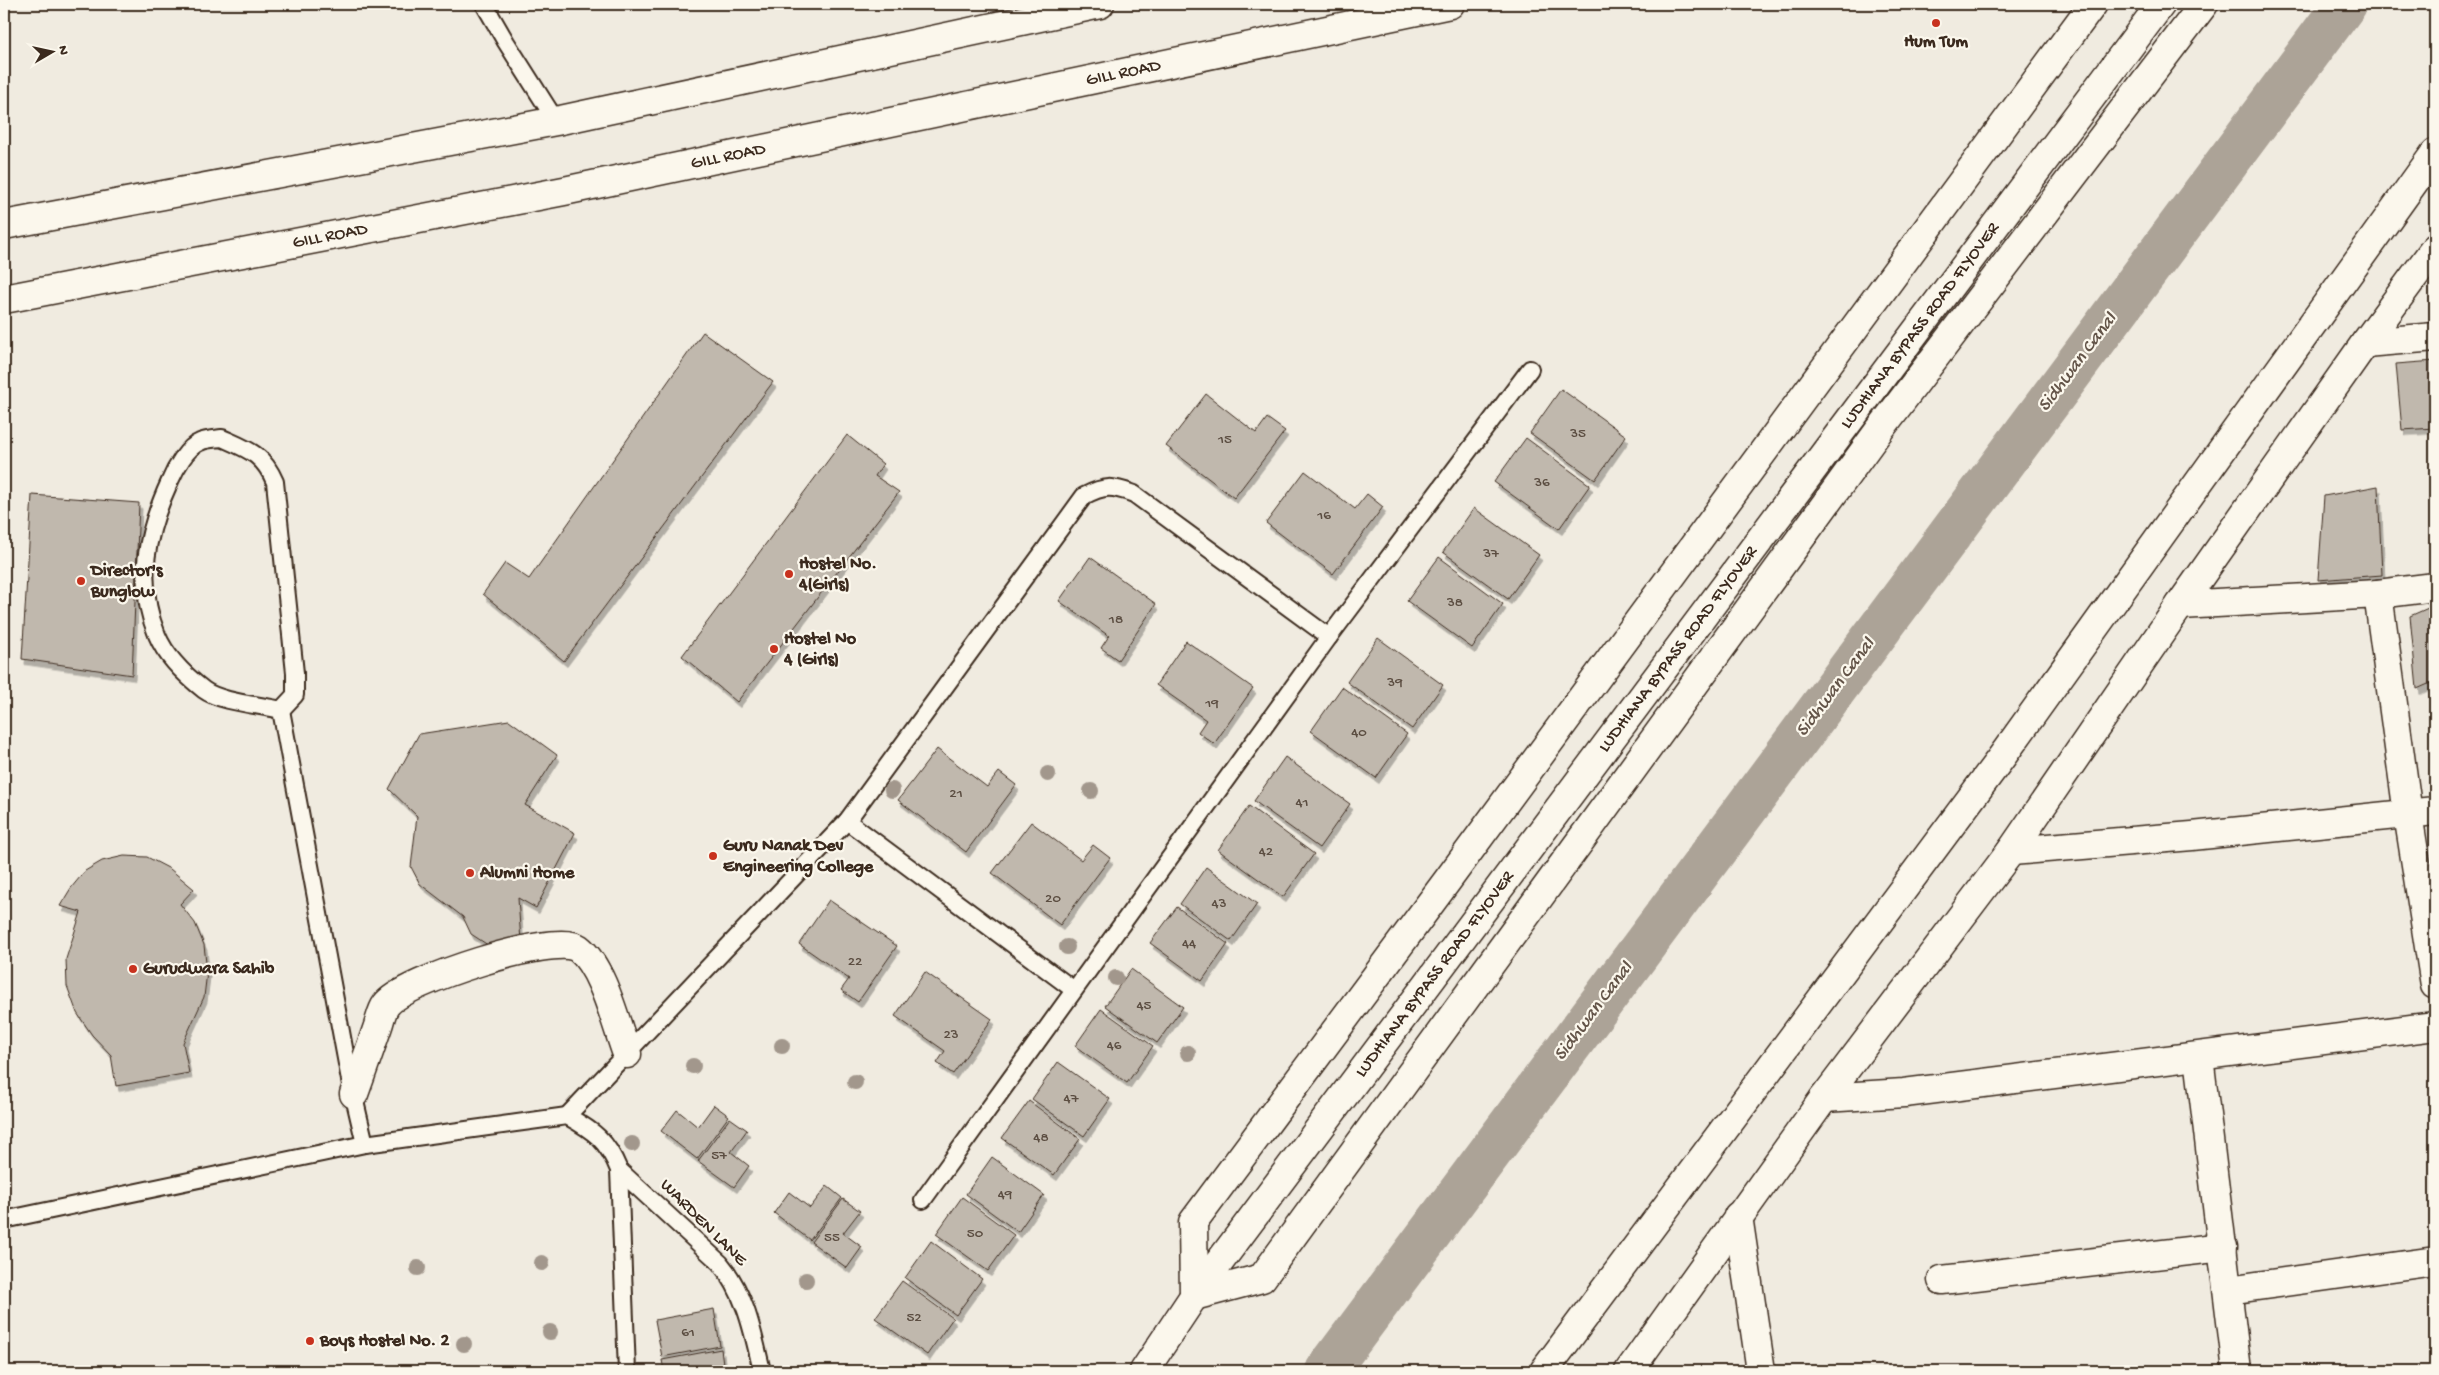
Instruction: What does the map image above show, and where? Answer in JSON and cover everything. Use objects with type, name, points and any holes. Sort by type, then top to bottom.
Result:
[{"type":"main road","points":[[4,226],[556,121],[1100,4]]},
{"type":"main road","name":"GILL ROAD","points":[[4,298],[564,191],[1450,4]]},
{"type":"main road","points":[[2093,4],[1453,874],[1193,1222],[1194,1296],[1262,1278],[1878,432],[2204,4]]},
{"type":"main road","name":"LUDHIANA BYPASS ROAD FLYOVER","points":[[1144,1371],[1194,1296],[1243,1230],[2161,4]]},
{"type":"main road","points":[[1544,1371],[2007,750],[2435,153]]},
{"type":"main road","points":[[1629,1371],[1824,1098],[2011,851],[2180,605],[2365,343],[2435,248]]},
{"type":"main road","points":[[2365,343],[2435,337]]},
{"type":"main road","points":[[2180,605],[2378,594],[2435,587]]},
{"type":"main road","points":[[2378,594],[2408,814],[2435,985]]},
{"type":"main road","points":[[2011,851],[2192,836],[2435,811]]},
{"type":"main road","points":[[354,1094],[386,1004],[420,982],[443,973],[469,964],[541,947],[564,944],[576,946],[584,954],[597,976],[626,1054]]},
{"type":"main road","points":[[1824,1098],[1904,1093],[2435,1026]]},
{"type":"main road","points":[[2199,1057],[2237,1371]]},
{"type":"main road","points":[[1738,1216],[1761,1371]]},
{"type":"main road","points":[[1942,1280],[2223,1246]]},
{"type":"main road","points":[[2228,1290],[2435,1260]]},
{"type":"lane","points":[[484,4],[556,121]]},
{"type":"lane","points":[[923,1200],[1329,637],[1530,370]]},
{"type":"lane","points":[[222,438],[260,456],[269,468],[275,482],[295,673],[295,694],[281,710],[252,703],[228,701],[206,692],[180,668],[158,636],[146,595],[146,559],[149,534],[178,464],[198,442],[222,438]]},
{"type":"lane","points":[[567,1116],[847,821],[1084,496],[1097,489],[1114,486],[1134,494],[1329,637]]},
{"type":"lane","points":[[281,710],[365,1144]]},
{"type":"lane","points":[[847,821],[1074,990]]},
{"type":"lane","points":[[4,1220],[365,1144],[567,1116],[593,1130],[612,1151],[619,1170],[627,1371]]},
{"type":"lane","name":"WARDEN LANE","points":[[619,1170],[720,1263],[733,1279],[753,1330],[762,1371]]},
{"type":"building","points":[[703,332],[773,382],[564,661],[483,594],[505,563],[529,579]]},
{"type":"building","points":[[2435,361],[2435,428],[2402,430],[2396,364]]},
{"type":"building","points":[[1561,389],[1626,436],[1595,480],[1530,433]]},
{"type":"building","points":[[1206,394],[1256,433],[1267,418],[1285,431],[1234,498],[1166,446]]},
{"type":"building","name":"Hostel No. 4(Girls)","points":[[847,435],[883,464],[875,476],[899,492],[737,702],[682,656]]},
{"type":"building","points":[[1526,438],[1590,485],[1559,529],[1494,482]]},
{"type":"building","points":[[1305,471],[1355,509],[1367,494],[1383,507],[1333,574],[1266,523]]},
{"type":"building","points":[[2378,486],[2382,575],[2318,580],[2324,496]]},
{"type":"building","name":"Director's Bunglow","points":[[32,495],[139,503],[132,675],[22,659]]},
{"type":"building","points":[[1474,508],[1539,555],[1508,599],[1443,552]]},
{"type":"building","points":[[1090,557],[1156,604],[1118,660],[1101,648],[1109,636],[1059,601]]},
{"type":"building","points":[[1439,557],[1503,604],[1472,648],[1407,601]]},
{"type":"building","points":[[2435,605],[2435,681],[2417,689],[2410,616]]},
{"type":"building","points":[[1378,638],[1443,685],[1412,729],[1347,682]]},
{"type":"building","points":[[1186,641],[1253,688],[1214,744],[1198,732],[1206,720],[1156,685]]},
{"type":"building","points":[[1342,687],[1407,734],[1376,778],[1311,731]]},
{"type":"building","points":[[509,720],[557,755],[525,805],[575,833],[536,908],[518,898],[521,942],[494,949],[471,934],[463,917],[420,884],[411,867],[417,816],[389,789],[419,734]]},
{"type":"building","points":[[937,749],[987,787],[999,772],[1016,785],[966,852],[898,800]]},
{"type":"building","points":[[1285,757],[1350,804],[1319,848],[1254,801]]},
{"type":"building","points":[[1249,806],[1314,854],[1283,897],[1218,850]]},
{"type":"building","points":[[1031,822],[1081,860],[1093,845],[1110,858],[1060,925],[992,873]]},
{"type":"building","points":[[124,856],[147,857],[170,869],[194,889],[180,904],[195,923],[204,945],[207,972],[204,997],[183,1043],[189,1073],[116,1086],[111,1055],[92,1035],[77,1013],[67,986],[66,959],[81,912],[60,906],[71,888],[85,871],[102,861]]},
{"type":"building","points":[[1206,867],[1257,904],[1231,941],[1180,904]]},
{"type":"building","points":[[829,900],[897,946],[858,1002],[841,990],[849,979],[799,944]]},
{"type":"building","points":[[1177,907],[1228,944],[1202,981],[1150,943]]},
{"type":"building","points":[[1131,969],[1183,1007],[1157,1043],[1105,1006]]},
{"type":"building","points":[[925,972],[992,1019],[953,1074],[937,1063],[945,1051],[895,1016]]},
{"type":"building","points":[[1101,1009],[1153,1046],[1127,1083],[1075,1046]]},
{"type":"building","points":[[1058,1062],[1110,1099],[1084,1136],[1032,1099]]},
{"type":"building","points":[[1029,1101],[1080,1139],[1054,1175],[1002,1138]]},
{"type":"building","points":[[714,1105],[729,1116],[697,1159],[661,1131],[677,1110],[698,1127]]},
{"type":"building","points":[[730,1118],[747,1130],[731,1152],[749,1166],[734,1187],[698,1161]]},
{"type":"building","points":[[992,1157],[1044,1195],[1018,1232],[966,1194]]},
{"type":"building","points":[[827,1186],[842,1198],[810,1240],[774,1213],[789,1192],[810,1208]]},
{"type":"building","points":[[962,1197],[1014,1235],[988,1271],[936,1234]]},
{"type":"building","points":[[843,1199],[860,1211],[843,1233],[862,1247],[847,1268],[811,1242]]},
{"type":"building","points":[[931,1241],[982,1279],[956,1315],[905,1278]]},
{"type":"building","points":[[902,1281],[953,1318],[927,1355],[875,1318]]},
{"type":"building","points":[[714,1309],[720,1346],[662,1357],[655,1320]]},
{"type":"building","points":[[721,1349],[724,1371],[664,1371],[662,1360]]},
{"type":"waterway","name":"Sidhwan Canal","points":[[1327,1371],[2345,4]]},
{"type":"place","name":"Hum Tum","points":[[1936,23]]},
{"type":"place","name":"Hostel No. 4(Girls)","points":[[789,574]]},
{"type":"place","name":"Director's Bunglow","points":[[81,581]]},
{"type":"place","name":"Hostel No 4 (Girls)","points":[[774,649]]},
{"type":"place","name":"Guru Nanak Dev Engineering College","points":[[713,856]]},
{"type":"place","name":"Alumni Home","points":[[470,873]]},
{"type":"place","name":"Gurudwara Sahib","points":[[133,969]]},
{"type":"place","name":"Boys Hostel No. 2","points":[[310,1341]]}]
